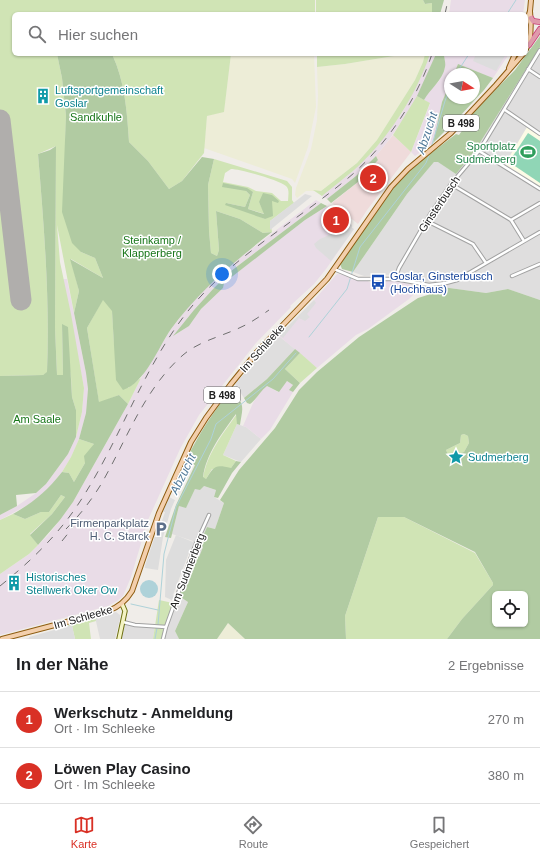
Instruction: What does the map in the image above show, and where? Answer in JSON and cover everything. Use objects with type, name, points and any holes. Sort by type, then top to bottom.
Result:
[{"type":"highway","points":[[531,18],[533,21],[540,22]]},
{"type":"highway","points":[[528,46],[540,28]]},
{"type":"main road","points":[[528,18],[531,0]]},
{"type":"main road","points":[[528,40],[531,18],[530,11]]},
{"type":"main road","name":"Im Schleeke","points":[[508,72],[514,56]]},
{"type":"main road","name":"Im Schleeke","points":[[2,639],[108,611],[122,604],[132,591],[154,526],[169,490],[191,442],[206,418],[249,361],[334,269],[391,187],[404,172],[433,149],[458,126],[508,72],[520,56]]},
{"type":"main road","points":[[119,639],[125,611],[122,604]]},
{"type":"street","name":"Ginsterbusch","points":[[395,279],[427,221],[451,184],[478,151],[540,50]]},
{"type":"street","points":[[528,69],[540,77]]},
{"type":"street","points":[[504,110],[540,134]]},
{"type":"street","points":[[478,151],[540,189]]},
{"type":"street","points":[[451,184],[511,220],[524,241]]},
{"type":"street","points":[[511,220],[540,203]]},
{"type":"street","points":[[427,221],[476,246],[486,263]]},
{"type":"street","points":[[334,269],[354,278],[374,280],[395,279],[424,284],[446,284],[457,280],[540,232]]},
{"type":"street","points":[[512,276],[540,264]]},
{"type":"street","name":"Am Sudmerberg","points":[[163,639],[195,546],[210,515]]},
{"type":"street","points":[[122,622],[135,625],[166,627]]},
{"type":"shaded area","points":[[451,0],[525,0],[523,12],[449,12]]},
{"type":"shaded area","points":[[540,47],[540,300],[508,289],[486,293],[442,287],[434,283],[423,283],[391,275],[364,276],[353,272],[407,194],[434,162],[476,149]]},
{"type":"shaded area","points":[[231,56],[314,56],[316,107],[308,147],[295,183],[292,179],[204,148],[207,116],[224,111]]},
{"type":"shaded area","points":[[394,56],[424,56],[415,80],[377,140],[357,163],[321,191],[306,191],[297,198],[295,195],[296,188],[311,149],[317,120],[317,67]]},
{"type":"shaded area","points":[[429,56],[435,56],[414,103],[376,156],[356,176],[327,199],[322,196],[354,170],[390,129],[402,113]]},
{"type":"shaded area","points":[[444,56],[508,56],[493,78],[480,73],[480,68],[466,68],[458,65],[457,68],[445,68]]},
{"type":"shaded area","points":[[475,56],[505,56],[496,71],[473,61]]},
{"type":"shaded area","points":[[444,69],[444,97],[433,143],[415,156],[411,152],[430,104],[424,100],[428,92],[439,81]]},
{"type":"shaded area","name":"Sportplatz Sudmerberg","points":[[527,127],[540,136],[540,186],[505,164]]},
{"type":"shaded area","points":[[393,135],[411,152],[358,224],[332,203],[358,182],[378,160],[376,156]]},
{"type":"shaded area","points":[[305,194],[312,196],[270,230],[270,221]]},
{"type":"shaded area","points":[[316,200],[321,203],[231,271],[214,288],[175,335],[189,326],[201,309],[223,288],[223,283],[305,220],[327,206],[352,225],[352,228],[354,229],[314,284],[290,306],[291,307],[256,343],[199,415],[180,449],[148,520],[131,577],[123,596],[108,606],[0,635],[0,574],[29,554],[48,535],[73,502],[141,378],[171,329],[189,306],[233,263]]},
{"type":"shaded area","points":[[347,222],[352,225],[352,228],[354,229],[331,261],[316,248],[314,244]]},
{"type":"shaded area","points":[[337,274],[345,275],[354,280],[366,280],[371,283],[380,283],[381,281],[397,281],[413,285],[416,287],[416,292],[409,299],[368,329],[356,335],[317,368],[279,336]]},
{"type":"shaded area","points":[[63,279],[67,279],[86,373],[88,389],[86,413],[79,439],[62,472],[49,488],[35,501],[0,520],[0,515],[17,506],[46,484],[68,454],[76,437],[82,412],[84,388]]},
{"type":"shaded area","points":[[314,300],[316,303],[307,314],[310,317],[305,321],[299,318],[283,338],[279,335]]},
{"type":"shaded area","points":[[279,336],[295,349],[267,379],[244,398],[235,384]]},
{"type":"shaded area","points":[[287,381],[293,385],[290,390],[293,392],[270,430],[261,439],[243,426],[253,403],[261,390],[267,386],[278,392]]},
{"type":"shaded area","points":[[237,424],[246,427],[261,439],[241,462],[223,455]]},
{"type":"shaded area","points":[[204,486],[216,490],[214,497],[224,503],[215,529],[207,527],[199,545],[203,547],[199,557],[189,553],[193,541],[172,534],[179,506],[186,507],[195,489]]},
{"type":"shaded area","name":"Firmenparkplatz H. C. Starck","points":[[169,497],[175,500],[163,537],[158,570],[145,568],[160,521],[162,521],[165,512],[163,512]]},
{"type":"shaded area","points":[[176,535],[193,542],[173,595],[171,594],[174,596],[172,600],[165,597],[166,560]]},
{"type":"shaded area","points":[[179,596],[188,602],[175,631],[179,639],[161,639],[173,603]]},
{"type":"shaded area","points":[[116,612],[120,615],[120,619],[115,639],[100,639],[95,617]]},
{"type":"shaded area","points":[[124,620],[137,624],[155,625],[153,639],[120,639]]},
{"type":"shaded area","points":[[228,623],[245,639],[217,639]]},
{"type":"shaded area","points":[[72,625],[75,639],[25,639],[29,637]]},
{"type":"green space","points":[[0,0],[315,0],[315,12],[12,12],[12,56],[57,56],[62,78],[66,116],[65,156],[81,252],[95,258],[103,278],[71,259],[79,291],[74,313],[57,225],[60,262],[84,388],[82,412],[76,437],[76,410],[72,397],[71,377],[62,324],[63,375],[57,375],[55,328],[56,146],[38,154],[47,290],[47,373],[43,375],[0,376]]},
{"type":"green space","points":[[316,0],[423,0],[425,4],[432,3],[432,12],[316,12]]},
{"type":"green space","points":[[423,0],[444,0],[441,12],[432,12],[432,3],[425,4]]},
{"type":"green space","points":[[540,36],[540,47],[476,149],[456,174],[438,162],[434,162],[407,194],[353,272],[342,269],[340,264],[403,177],[417,164],[456,134],[459,135],[470,119],[474,121],[472,114],[515,70],[525,56],[528,56],[528,52]]},
{"type":"green space","name":"Steinkamp / Klapperberg","points":[[57,56],[113,56],[123,86],[129,142],[148,161],[169,189],[182,181],[202,157],[214,159],[208,185],[211,253],[217,256],[219,250],[216,211],[240,219],[263,233],[272,232],[231,265],[193,302],[171,329],[144,373],[131,386],[123,390],[116,380],[112,311],[103,300],[87,328],[99,402],[119,395],[128,404],[73,502],[60,520],[38,545],[30,535],[52,514],[65,497],[61,495],[49,512],[41,512],[25,519],[13,514],[40,496],[62,472],[69,473],[74,482],[85,463],[84,456],[94,444],[79,439],[86,413],[88,389],[74,313],[79,291],[70,259],[103,278],[95,258],[81,252],[72,243],[62,212],[66,116],[62,78]]},
{"type":"green space","points":[[113,56],[231,56],[224,112],[207,116],[204,153],[182,181],[169,189],[148,161],[129,142],[123,86]]},
{"type":"green space","points":[[317,56],[394,56],[345,64],[317,67]]},
{"type":"green space","points":[[424,56],[429,56],[417,86],[408,102],[389,132],[377,146],[353,171],[322,196],[313,190],[321,191],[357,163],[377,140],[415,80]]},
{"type":"green space","points":[[435,56],[444,56],[444,72],[424,100],[417,96]]},
{"type":"green space","points":[[458,64],[468,68],[456,68]]},
{"type":"green space","points":[[480,73],[493,78],[480,94]]},
{"type":"green space","points":[[417,96],[430,103],[411,152],[393,135]]},
{"type":"green space","points":[[444,97],[444,104],[471,104],[433,143]]},
{"type":"green space","name":"Sportplatz Sudmerberg","points":[[528,133],[540,141],[540,183],[509,162]]},
{"type":"green space","name":"Am Saale","points":[[56,146],[55,328],[57,375],[63,375],[62,324],[68,327],[72,397],[76,410],[76,437],[68,454],[46,484],[36,493],[16,495],[17,506],[0,515],[0,376],[43,375],[47,372],[47,290],[38,154],[50,150]]},
{"type":"green space","points":[[376,156],[378,160],[358,182],[331,203],[327,199],[356,176]]},
{"type":"green space","points":[[214,159],[287,181],[292,187],[292,200],[294,203],[270,221],[272,232],[263,233],[240,219],[216,211],[219,250],[217,256],[211,253],[208,185]],"holes":[[[231,169],[260,175],[286,186],[288,189],[288,201],[281,201],[272,193],[256,191],[248,187],[223,182],[225,173]],[[222,187],[253,192],[248,209],[265,214],[259,202],[272,195],[272,200],[265,219],[226,203],[245,207],[250,195],[246,191]]]},
{"type":"green space","points":[[223,183],[247,188],[253,192],[248,209],[264,214],[259,202],[263,193],[272,195],[279,201],[278,203],[272,201],[273,216],[265,219],[225,205],[226,203],[245,207],[250,195],[246,191],[222,187]]},
{"type":"green space","points":[[321,203],[327,206],[305,220],[224,283],[223,288],[201,309],[189,326],[173,336],[194,310],[231,271]]},
{"type":"green space","points":[[442,287],[486,293],[508,289],[540,300],[540,639],[447,639],[462,619],[493,585],[493,583],[475,552],[404,517],[378,517],[345,616],[346,639],[245,639],[228,623],[217,639],[179,639],[175,631],[188,602],[179,596],[195,555],[199,557],[203,547],[199,545],[207,527],[215,529],[224,503],[220,500],[239,470],[275,428],[299,390],[317,372],[359,337],[418,298],[437,292]],"holes":[[[464,434],[468,436],[469,443],[464,452],[449,457],[446,450],[460,443],[461,435]]]},
{"type":"green space","points":[[103,299],[112,310],[114,344],[128,388],[141,378],[128,404],[119,395],[99,403],[87,328]]},
{"type":"green space","points":[[295,349],[300,353],[285,369],[300,383],[293,392],[289,390],[293,385],[287,381],[279,392],[267,386],[250,404],[247,403],[244,398],[267,379]]},
{"type":"green space","points":[[300,353],[317,368],[300,383],[285,369]]},
{"type":"green space","points":[[232,389],[242,406],[240,425],[237,424],[236,414],[220,436],[211,452],[207,460],[203,477],[206,479],[211,471],[218,466],[231,468],[236,461],[241,462],[232,473],[218,498],[214,497],[216,490],[204,486],[200,490],[195,489],[186,508],[179,506],[171,538],[165,537],[176,505],[195,465],[185,462],[206,424]]},
{"type":"green space","points":[[237,414],[237,424],[223,455],[236,461],[231,468],[212,469],[206,479],[203,478],[212,452],[221,436]]},
{"type":"green space","points":[[464,434],[468,436],[469,443],[464,452],[449,458],[446,450],[460,443],[461,435]]},
{"type":"green space","points":[[79,439],[94,444],[74,482],[69,473],[62,472]]},
{"type":"green space","points":[[61,495],[65,497],[52,514],[30,534],[38,545],[29,554],[0,574],[0,520],[13,514],[25,519],[41,512],[49,512]]},
{"type":"green space","points":[[378,517],[404,517],[475,553],[493,583],[493,585],[462,619],[447,639],[346,639],[345,616]]},
{"type":"green space","points":[[159,600],[173,603],[161,639],[153,639]]},
{"type":"green space","points":[[95,617],[96,621],[89,623],[91,639],[75,639],[72,626],[69,627],[68,625]]},
{"type":"water","points":[[149,580],[155,583],[158,589],[155,595],[149,598],[143,595],[140,589],[143,583]]},
{"type":"waterway","name":"Abzucht","points":[[508,12],[516,0]]},
{"type":"waterway","name":"Abzucht","points":[[460,68],[468,56]]},
{"type":"waterway","name":"Abzucht","points":[[431,148],[444,104]]},
{"type":"waterway","name":"Abzucht","points":[[309,337],[347,289],[360,247],[426,163],[430,153]]},
{"type":"waterway","name":"Abzucht","points":[[158,625],[164,554],[176,507],[211,439],[216,424],[273,379],[296,353]]},
{"type":"waterway","points":[[131,604],[158,610]]},
{"type":"waterway","name":"Abzucht","points":[[155,639],[157,628]]},
{"type":"runway","points":[[0,120],[21,300]]},
{"type":"railway","points":[[445,12],[448,0]]},
{"type":"railway","points":[[0,586],[43,548],[71,515],[94,479],[157,357],[188,311],[206,291],[246,255],[333,190],[367,161],[390,133],[410,103],[426,71],[431,56]]},
{"type":"railway","points":[[66,529],[80,514],[100,486],[146,400],[169,369],[189,350],[241,327],[269,310]]},
{"type":"railway","points":[[62,541],[74,526]]},
{"type":"place","name":"Luftsportgemeinschaft Goslar","points":[[43,96]]},
{"type":"place","name":"Sportplatz Sudmerberg","points":[[528,152]]},
{"type":"place","name":"Löwen Play Casino","points":[[373,178]]},
{"type":"place","name":"Werkschutz - Anmeldung","points":[[336,220]]},
{"type":"place","name":"Goslar, Ginsterbusch (Hochhaus)","points":[[378,282]]},
{"type":"place","name":"Sudmerberg","points":[[456,457]]},
{"type":"place","name":"Firmenparkplatz H. C. Starck","points":[[161,529]]},
{"type":"place","name":"Historisches Stellwerk Oker Ow","points":[[14,583]]},
{"type":"park label","name":"Sandkuhle","points":[[96,117]]}]
